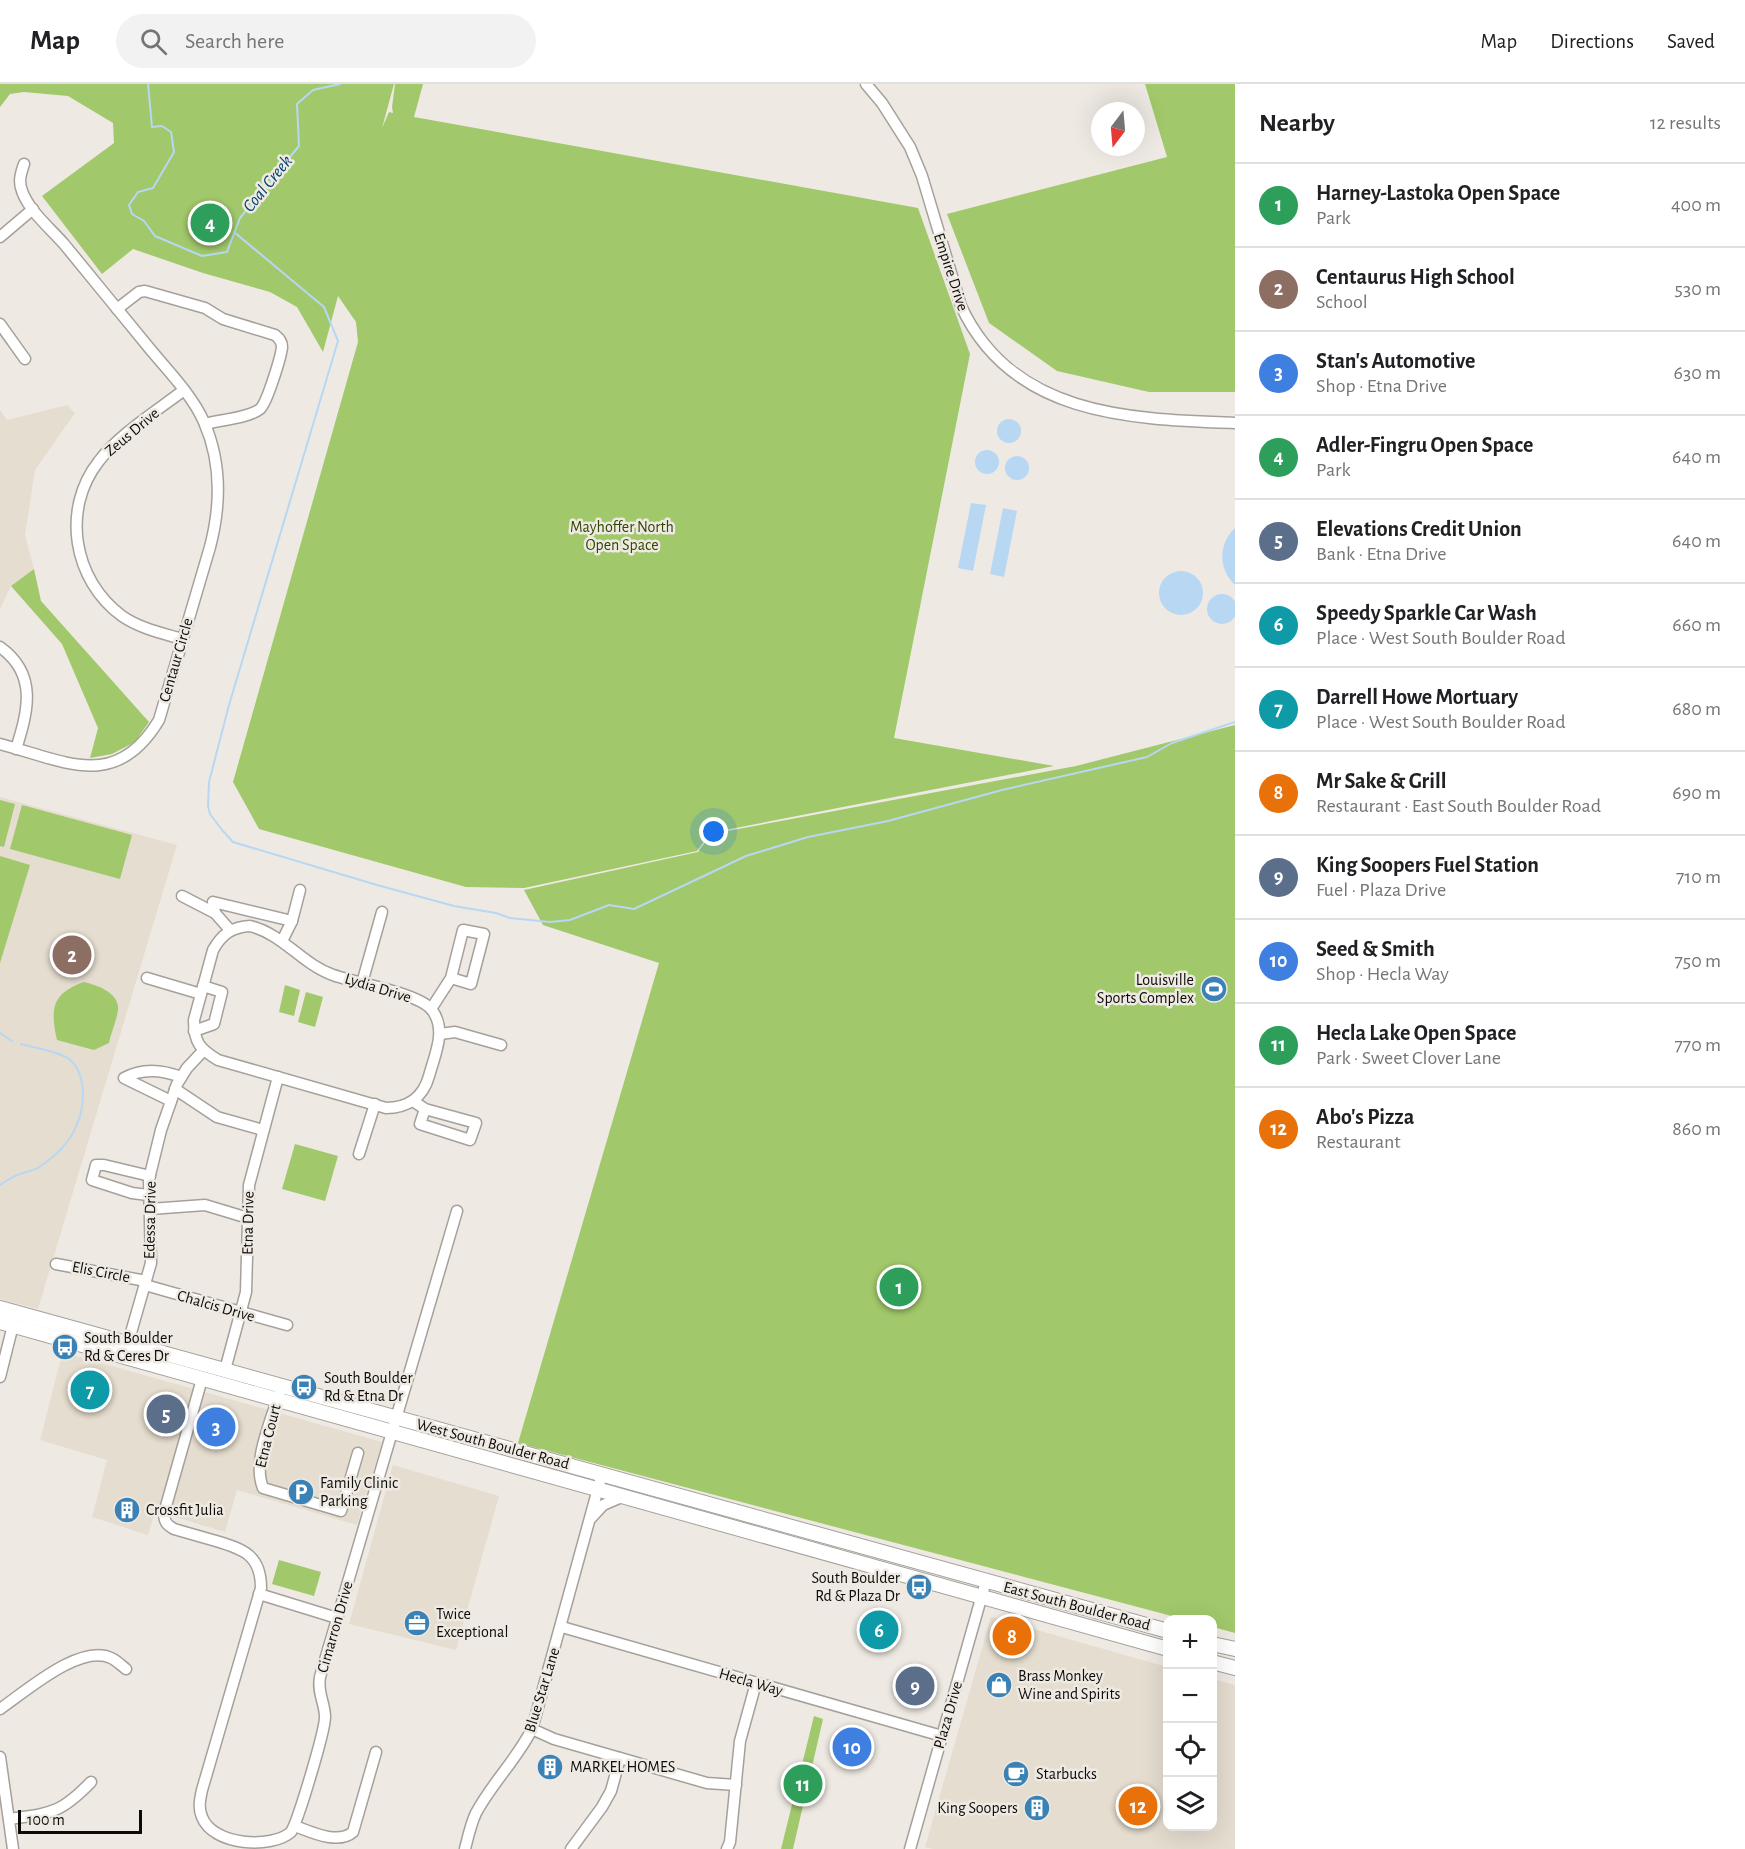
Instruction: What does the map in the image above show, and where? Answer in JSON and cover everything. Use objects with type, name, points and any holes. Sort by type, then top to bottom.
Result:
[{"type":"main road","name":"West South Boulder Road","points":[[0,1308],[225,1370],[392,1432],[982,1596]]},
{"type":"main road","name":"West South Boulder Road","points":[[7,1324],[202,1379],[280,1392],[397,1418],[986,1581]]},
{"type":"main road","name":"East South Boulder Road","points":[[986,1581],[1163,1630]]},
{"type":"main road","name":"East South Boulder Road","points":[[982,1596],[1163,1648]]},
{"type":"main road","points":[[1217,1645],[1235,1649]]},
{"type":"main road","points":[[1217,1663],[1235,1668]]},
{"type":"street","name":"Empire Drive","points":[[866,84],[882,102],[910,147],[922,176],[961,306],[981,341],[1006,367],[1040,390],[1074,404],[1109,413],[1180,421],[1235,423]]},
{"type":"street","name":"Centaur Circle","points":[[0,744],[76,766],[90,766],[108,764],[126,757],[150,735],[159,720],[210,547],[217,514],[219,488],[214,456],[205,424],[184,390],[33,209],[22,191],[19,179],[24,164]]},
{"type":"street","points":[[0,237],[33,209]]},
{"type":"street","points":[[117,309],[139,292],[145,291],[205,308],[223,319],[278,337],[282,347],[268,396],[261,408],[254,413],[205,424]]},
{"type":"street","points":[[0,324],[25,359]]},
{"type":"street","name":"Zeus Drive","points":[[182,639],[140,626],[106,602],[84,568],[78,548],[76,523],[79,501],[86,481],[98,462],[109,449],[184,390]]},
{"type":"street","points":[[0,647],[18,665],[24,676],[28,692],[28,709],[16,749]]},
{"type":"street","points":[[282,941],[292,921],[300,890]]},
{"type":"street","points":[[182,896],[214,908],[292,921]]},
{"type":"street","points":[[214,908],[230,930],[219,939],[213,950],[194,1020],[194,1032],[203,1051],[218,1060],[386,1108],[397,1108],[413,1101],[427,1085],[440,1034],[455,1032],[501,1045]]},
{"type":"street","points":[[362,983],[382,912]]},
{"type":"street","name":"Lydia Drive","points":[[230,930],[250,926],[264,930],[317,968],[416,999],[431,1009],[437,1020],[440,1034]]},
{"type":"street","points":[[431,1009],[451,978],[464,930],[484,934],[471,984],[451,978]]},
{"type":"street","points":[[147,978],[222,992],[214,1024],[194,1032]]},
{"type":"street","points":[[178,1083],[187,1068],[203,1051]]},
{"type":"street","points":[[171,1101],[124,1078],[133,1073],[163,1071],[217,1117],[263,1130]]},
{"type":"street","name":"Etna Drive","points":[[225,1370],[246,1292],[249,1185],[278,1077]]},
{"type":"street","name":"Edessa Drive","points":[[124,1356],[151,1263],[148,1195],[150,1176],[161,1130],[178,1083]]},
{"type":"street","points":[[413,1101],[425,1109],[476,1123],[470,1140],[420,1124],[425,1109]]},
{"type":"street","points":[[360,1154],[375,1104]]},
{"type":"street","points":[[148,1195],[132,1193],[92,1180],[96,1166],[104,1165],[150,1176]]},
{"type":"street","points":[[150,1209],[205,1205],[248,1218]]},
{"type":"street","name":"Cimarron Drive","points":[[295,1826],[325,1719],[318,1688],[457,1211]]},
{"type":"street","name":"Elis Circle","points":[[56,1264],[146,1283]]},
{"type":"street","name":"Chalcis Drive","points":[[146,1283],[287,1325]]},
{"type":"street","points":[[0,1377],[7,1324]]},
{"type":"street","points":[[202,1379],[164,1513],[164,1520],[174,1529],[240,1548],[252,1557],[261,1580],[259,1594],[201,1790],[202,1818],[213,1833],[251,1847],[269,1847],[279,1844],[295,1826],[343,1838],[353,1832],[376,1752]]},
{"type":"street","name":"Etna Court","points":[[280,1392],[259,1464],[258,1478],[263,1488],[341,1511],[358,1453]]},
{"type":"street","name":"Blue Star Lane","points":[[465,1849],[479,1807],[532,1729],[602,1474]]},
{"type":"street","points":[[591,1518],[603,1505],[624,1496]]},
{"type":"street","name":"Plaza Drive","points":[[910,1849],[986,1581]]},
{"type":"street","points":[[259,1594],[337,1617]]},
{"type":"street","name":"Hecla Way","points":[[561,1627],[942,1736]]},
{"type":"street","points":[[0,1708],[66,1664],[84,1657],[99,1655],[111,1658],[126,1669]]},
{"type":"street","points":[[727,1849],[730,1842],[740,1741],[756,1683]]},
{"type":"street","points":[[532,1729],[554,1739],[707,1783],[736,1785]]},
{"type":"street","points":[[0,1757],[13,1849]]},
{"type":"street","points":[[574,1848],[611,1791],[620,1758]]},
{"type":"street","points":[[9,1819],[46,1814],[61,1808],[91,1782]]},
{"type":"shaded area","points":[[67,405],[75,413],[35,470],[25,535],[34,569],[11,586],[0,609],[0,410],[7,420]]},
{"type":"shaded area","points":[[0,797],[177,845],[38,1309],[0,1299]]},
{"type":"shaded area","points":[[69,1354],[382,1442],[357,1525],[237,1490],[225,1532],[155,1511],[148,1535],[92,1517],[107,1460],[40,1440],[60,1362]]},
{"type":"shaded area","points":[[393,1465],[499,1496],[456,1650],[349,1624]]},
{"type":"shaded area","points":[[991,1617],[1163,1666],[1163,1831],[1217,1831],[1217,1680],[1235,1685],[1235,1849],[933,1849],[925,1847]]},
{"type":"green space","name":"Mayhoffer North Open Space","points":[[0,84],[394,84],[382,128],[389,112],[393,113],[395,84],[423,84],[414,117],[918,208],[970,354],[894,738],[1054,766],[710,833],[697,851],[524,888],[466,887],[259,829],[233,782],[358,342],[356,322],[338,296],[323,352],[297,307],[270,292],[203,273],[133,249],[102,274],[42,196],[114,143],[113,123],[68,96],[24,92],[10,94],[0,107]]},
{"type":"green space","points":[[1145,84],[1235,84],[1235,392],[1149,392],[1057,371],[989,323],[947,214],[1167,157]]},
{"type":"green space","points":[[34,569],[41,601],[149,722],[135,742],[112,754],[90,758],[98,728],[62,644],[11,586]]},
{"type":"green space","points":[[1235,725],[1235,1633],[1217,1628],[1217,1615],[1168,1615],[518,1443],[659,963],[543,925],[524,890],[698,852],[711,834],[1076,766]]},
{"type":"green space","points":[[0,800],[15,804],[4,847],[0,846]]},
{"type":"green space","points":[[22,805],[132,835],[120,879],[10,849]]},
{"type":"green space","points":[[0,856],[30,865],[0,963]]},
{"type":"green space","points":[[84,982],[112,994],[118,1004],[109,1043],[94,1050],[57,1040],[55,1029],[54,1011],[60,997],[73,986]]},
{"type":"green space","points":[[285,985],[300,990],[294,1016],[279,1012]]},
{"type":"green space","points":[[306,992],[323,997],[315,1027],[298,1022]]},
{"type":"green space","points":[[295,1144],[338,1156],[325,1201],[282,1189]]},
{"type":"green space","points":[[279,1560],[321,1572],[314,1596],[272,1584]]},
{"type":"green space","points":[[814,1716],[823,1719],[793,1849],[781,1849]]},
{"type":"water","points":[[1009,419],[1014,420],[1020,426],[1020,436],[1014,442],[1009,443],[1004,442],[998,436],[997,431],[998,426],[1004,420]]},
{"type":"water","points":[[987,450],[992,451],[998,457],[998,467],[992,473],[987,474],[982,473],[976,467],[975,462],[976,457],[982,451]]},
{"type":"water","points":[[1017,456],[1026,459],[1029,468],[1026,477],[1017,480],[1008,477],[1005,468],[1008,459]]},
{"type":"water","points":[[971,503],[986,505],[973,571],[958,568]]},
{"type":"water","points":[[1003,508],[1017,511],[1004,577],[990,574]]},
{"type":"water","points":[[1235,528],[1235,585],[1225,572],[1222,556],[1225,541]]},
{"type":"water","points":[[1181,571],[1197,577],[1203,593],[1197,609],[1181,615],[1165,609],[1159,593],[1165,577]]},
{"type":"water","points":[[1222,594],[1233,598],[1237,609],[1233,620],[1222,624],[1211,620],[1207,609],[1211,598]]},
{"type":"waterway","name":"Coal Creek","points":[[148,84],[152,127],[162,126],[171,132],[174,152],[153,188],[138,192],[129,205],[132,214],[144,221],[155,236],[202,256],[227,252],[240,218],[299,146],[297,104],[313,90],[340,84]]},
{"type":"waterway","points":[[234,232],[324,307],[338,341],[229,705],[209,782],[210,814],[233,842],[454,906],[496,913],[510,918],[550,922],[570,920],[609,905],[634,909],[746,856],[808,837],[888,821],[1002,790],[1147,757],[1172,743],[1235,722]]},
{"type":"waterway","points":[[0,1033],[12,1041]]},
{"type":"waterway","points":[[0,1185],[15,1176],[38,1168],[57,1153],[74,1130],[82,1108],[82,1081],[75,1065],[59,1054],[21,1044]]},
{"type":"place","name":"Adler-Fingru Open Space","points":[[210,223]]},
{"type":"place","name":"Centaurus High School","points":[[72,955]]},
{"type":"place","name":"Louisville Sports Complex","points":[[1214,989]]},
{"type":"place","name":"Harney-Lastoka Open Space","points":[[899,1287]]},
{"type":"place","name":"South Boulder Rd & Ceres Dr","points":[[65,1347]]},
{"type":"place","name":"South Boulder Rd & Etna Dr","points":[[304,1387]]},
{"type":"place","name":"Darrell Howe Mortuary","points":[[90,1390]]},
{"type":"place","name":"Elevations Credit Union","points":[[166,1414]]},
{"type":"place","name":"Stan's Automotive","points":[[216,1427]]},
{"type":"place","name":"Family Clinic Parking","points":[[301,1492]]},
{"type":"place","name":"Crossfit Julia","points":[[127,1510]]},
{"type":"place","name":"South Boulder Rd & Plaza Dr","points":[[919,1587]]},
{"type":"place","name":"Twice Exceptional","points":[[417,1623]]},
{"type":"place","name":"Speedy Sparkle Car Wash","points":[[879,1630]]},
{"type":"place","name":"Mr Sake & Grill","points":[[1012,1636]]},
{"type":"place","name":"Brass Monkey Wine and Spirits","points":[[999,1685]]},
{"type":"place","name":"King Soopers Fuel Station","points":[[915,1686]]},
{"type":"place","name":"Seed & Smith","points":[[852,1747]]},
{"type":"place","name":"MARKEL HOMES","points":[[550,1767]]},
{"type":"place","name":"Starbucks","points":[[1016,1774]]},
{"type":"place","name":"Hecla Lake Open Space","points":[[803,1784]]},
{"type":"place","name":"Abo's Pizza","points":[[1138,1806]]},
{"type":"place","name":"King Soopers","points":[[1037,1808]]}]
